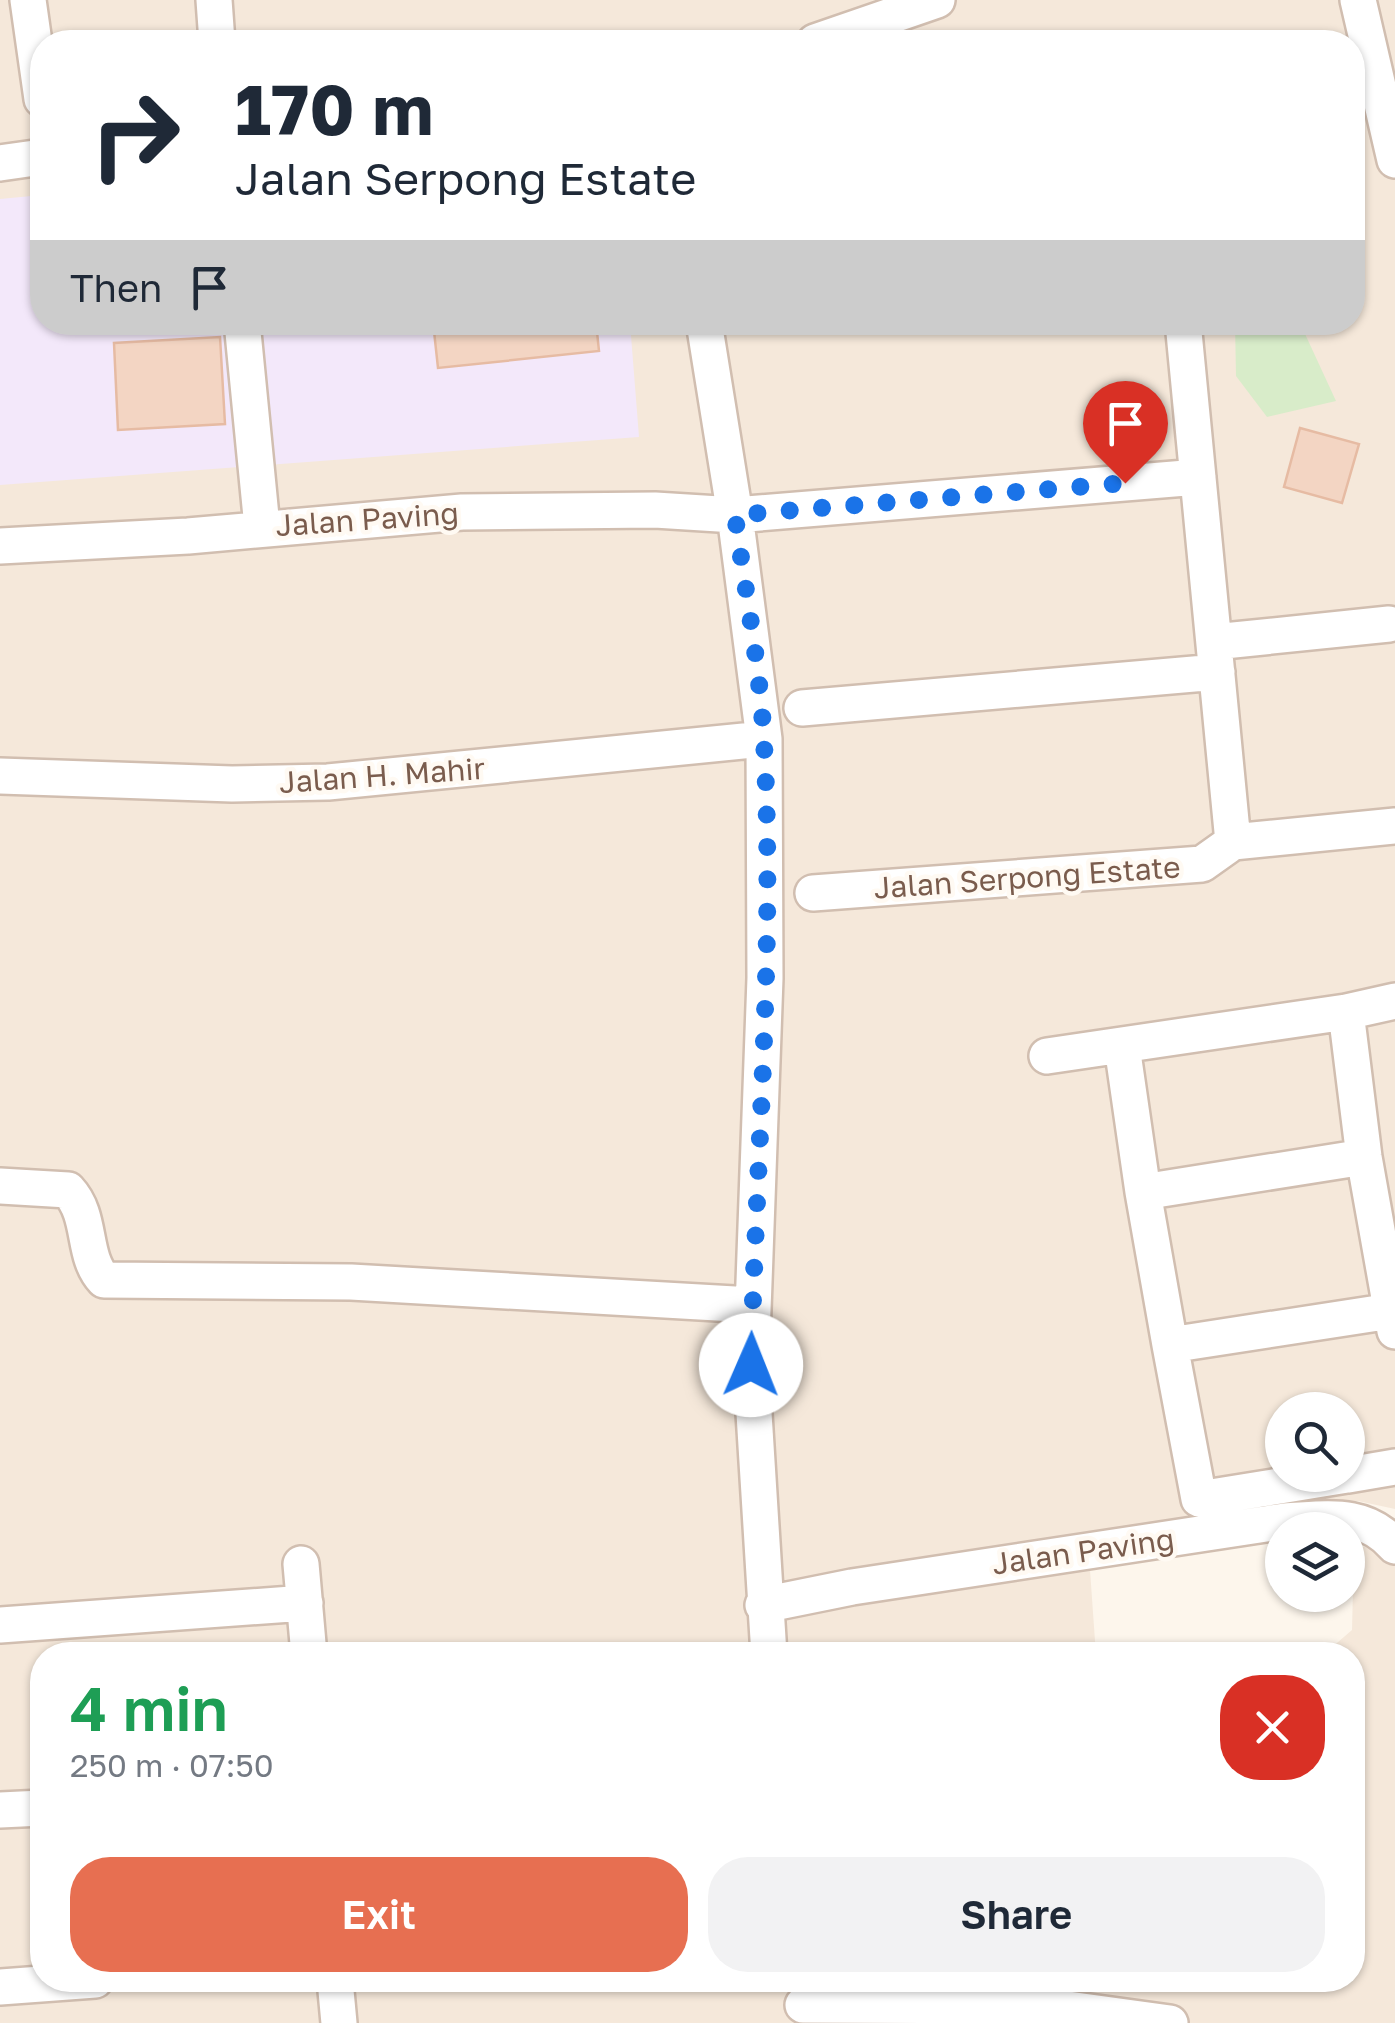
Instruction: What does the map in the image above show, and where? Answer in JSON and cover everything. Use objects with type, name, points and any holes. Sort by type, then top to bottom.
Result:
[{"type":"street","points":[[28,0],[32,30]]},
{"type":"street","points":[[214,0],[216,30]]},
{"type":"street","points":[[850,30],[937,0]]},
{"type":"street","points":[[1358,0],[1365,30]]},
{"type":"street","points":[[1365,30],[1395,160]]},
{"type":"street","points":[[0,163],[30,159]]},
{"type":"street","points":[[243,335],[262,527]]},
{"type":"street","points":[[706,335],[735,515],[764,739],[765,978],[751,1365],[767,1642]]},
{"type":"street","points":[[1184,335],[1233,842]]},
{"type":"street","points":[[735,515],[1198,477]]},
{"type":"street","name":"Jalan Paving","points":[[0,546],[188,536],[480,512],[656,510],[735,515]]},
{"type":"street","points":[[802,708],[1215,656],[1389,624]]},
{"type":"street","name":"Jalan H. Mahir","points":[[0,776],[232,784],[328,782],[764,739]]},
{"type":"street","name":"Jalan Serpong Estate","points":[[813,893],[1202,864],[1233,842],[1395,826]]},
{"type":"street","points":[[1047,1056],[1395,1002]]},
{"type":"street","points":[[1170,1345],[1393,1321],[1364,1157],[1346,1012]]},
{"type":"street","points":[[1122,1046],[1143,1192],[1199,1499],[1265,1488]]},
{"type":"street","points":[[1143,1192],[1364,1157]]},
{"type":"street","points":[[0,1186],[68,1190],[80,1203],[88,1228],[92,1267],[104,1280],[351,1282],[752,1305]]},
{"type":"street","points":[[1365,1472],[1395,1467]]},
{"type":"street","name":"Jalan Paving","points":[[763,1605],[852,1587],[1285,1521],[1354,1518],[1384,1534],[1395,1546]]},
{"type":"street","points":[[301,1564],[308,1642]]},
{"type":"street","points":[[0,1624],[305,1603]]},
{"type":"street","points":[[0,1810],[30,1809]]},
{"type":"street","points":[[0,1987],[30,1985]]},
{"type":"street","points":[[336,1992],[339,2023]]},
{"type":"street","points":[[803,2003],[1046,2006],[1170,2023]]},
{"type":"shaded area","points":[[0,0],[1395,0],[1395,1509],[1358,1501],[1122,1532],[1090,1570],[1095,1642],[30,1642],[30,1992],[1365,1992],[1365,1642],[1338,1642],[1352,1630],[1352,1612],[1365,1612],[1365,1546],[1395,1539],[1395,2023],[0,2023]]},
{"type":"shaded area","points":[[30,196],[30,335],[631,335],[639,437],[0,485],[0,199]]},
{"type":"green space","points":[[1235,335],[1306,335],[1336,401],[1267,417],[1236,376]]},
{"type":"building","points":[[434,335],[597,335],[599,351],[438,368]]},
{"type":"building","points":[[220,337],[225,424],[118,430],[114,343]]},
{"type":"building","points":[[1300,428],[1359,444],[1342,503],[1284,487]]},
{"type":"route","points":[[751,1365],[765,978],[766,826],[764,739],[735,515],[1125,483]]}]
